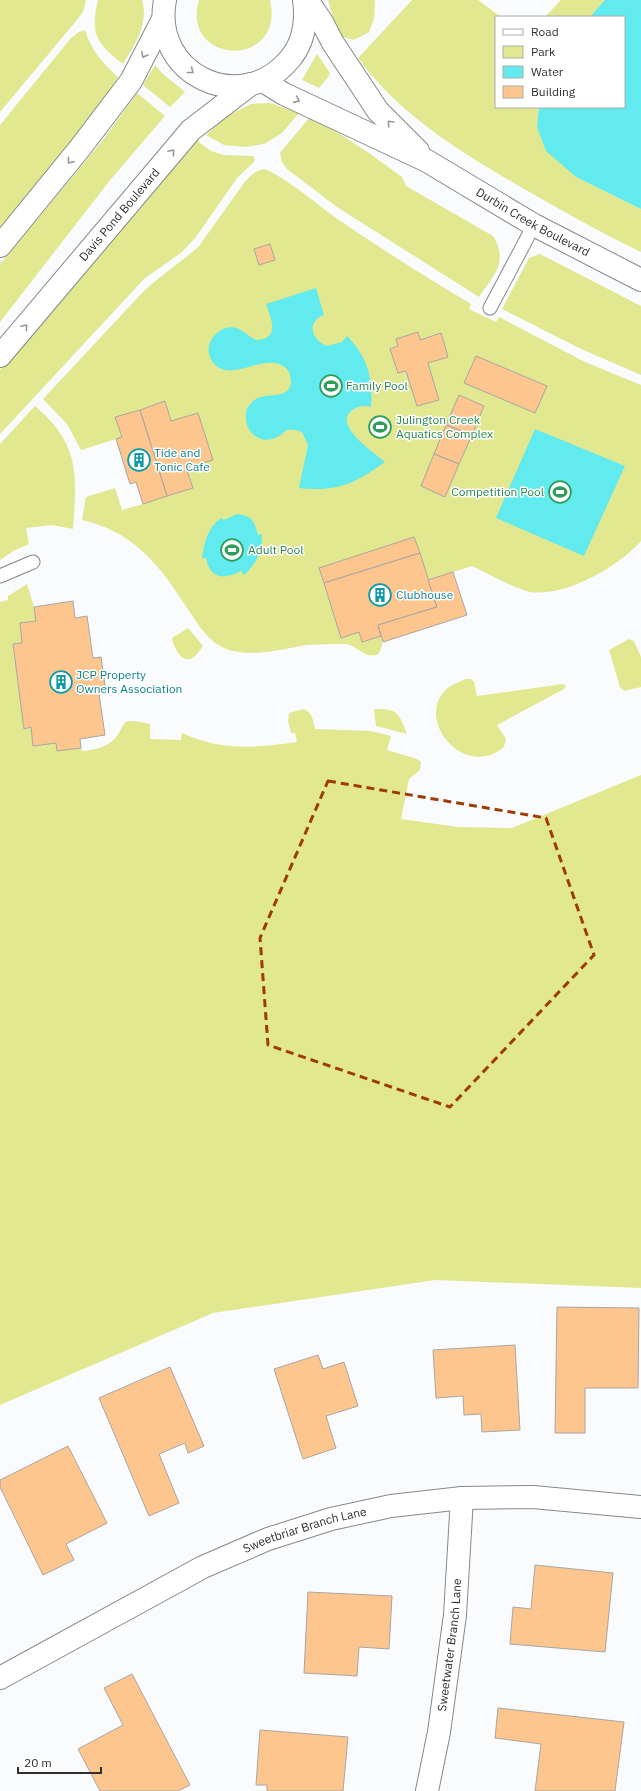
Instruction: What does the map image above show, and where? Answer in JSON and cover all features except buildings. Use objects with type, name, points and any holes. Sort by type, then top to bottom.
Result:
[{"type":"street","name":"Davis Pond Boulevard","points":[[0,356],[191,130],[257,82],[281,69],[294,54],[303,35],[306,14],[304,0]]},
{"type":"street","name":"Durbin Creek Boulevard","points":[[307,0],[322,22],[333,43],[378,111],[427,161]]},
{"type":"street","points":[[162,8],[167,41],[177,59],[192,73],[210,82],[230,86],[257,82]]},
{"type":"street","points":[[0,246],[80,148],[131,81],[162,8]]},
{"type":"street","name":"Durbin Creek Boulevard","points":[[257,82],[427,161],[534,225],[641,280]]},
{"type":"street","name":"Sweetbriar Branch Lane","points":[[0,1678],[203,1567],[268,1539],[331,1519],[384,1507],[462,1498],[533,1497],[641,1508]]},
{"type":"street","name":"Sweetwater Branch Lane","points":[[427,1791],[439,1732],[454,1615],[462,1498]]},
{"type":"lane","points":[[490,308],[534,225]]},
{"type":"lane","points":[[0,576],[33,562]]},
{"type":"highlighted area","points":[[328,781],[546,818],[594,955],[450,1107],[268,1045],[260,938]]},
{"type":"green space","points":[[0,0],[86,0],[83,12],[0,112]]},
{"type":"green space","points":[[98,0],[142,0],[144,17],[140,34],[123,64],[107,50],[97,37],[95,21]]},
{"type":"green space","points":[[199,0],[270,0],[271,23],[263,38],[250,48],[233,51],[217,47],[204,38],[197,22]]},
{"type":"green space","points":[[328,0],[375,0],[374,19],[369,32],[354,40],[343,37],[333,18]]},
{"type":"green space","points":[[412,0],[478,0],[500,16],[495,16],[495,108],[539,108],[537,127],[576,177],[641,209],[641,252],[597,230],[503,176],[435,133],[394,98],[375,79],[358,58]]},
{"type":"green space","points":[[561,0],[605,0],[591,16],[546,16]]},
{"type":"green space","points":[[85,30],[90,44],[98,56],[118,77],[98,109],[0,232],[0,125],[71,38],[79,32]]},
{"type":"green space","points":[[317,54],[330,73],[319,88],[302,80]]},
{"type":"green space","points":[[155,65],[163,74],[185,92],[170,107],[143,85]]},
{"type":"green space","points":[[137,93],[165,116],[111,179],[0,322],[0,264],[103,140]]},
{"type":"green space","points":[[270,103],[299,113],[282,133],[264,144],[245,147],[224,145],[206,135],[227,116],[251,104]]},
{"type":"green space","points":[[309,118],[335,131],[369,153],[402,177],[406,186],[493,236],[498,245],[500,261],[494,275],[479,297],[337,207],[287,169],[282,162],[280,153]]},
{"type":"green space","points":[[196,140],[211,151],[224,155],[253,156],[255,159],[254,162],[237,178],[196,237],[182,252],[144,279],[0,434],[0,370],[110,239]]},
{"type":"green space","name":"Julington Creek Aquatics Complex","points":[[265,169],[285,180],[374,243],[471,304],[469,309],[496,322],[499,317],[585,362],[641,385],[641,541],[631,551],[605,570],[575,585],[559,590],[530,592],[517,588],[472,566],[428,580],[437,607],[378,625],[382,644],[377,655],[368,655],[347,644],[307,645],[252,653],[230,650],[214,642],[200,627],[165,576],[142,551],[116,532],[100,525],[82,520],[86,497],[115,488],[122,510],[143,504],[136,482],[130,484],[116,439],[81,450],[67,424],[43,399],[142,293],[199,246],[244,183],[256,172]]},
{"type":"green space","points":[[540,254],[641,306],[641,375],[579,348],[502,309],[529,258]]},
{"type":"green space","points":[[35,406],[50,420],[68,447],[75,476],[73,529],[52,525],[26,528],[29,544],[15,550],[0,560],[0,444]]},
{"type":"green space","points":[[27,584],[34,607],[36,621],[20,623],[22,643],[13,645],[24,728],[31,727],[33,746],[56,743],[57,751],[81,748],[82,751],[93,750],[112,741],[128,721],[150,724],[150,739],[181,740],[182,733],[196,739],[224,745],[252,747],[297,742],[295,733],[291,733],[288,721],[289,713],[304,709],[311,715],[315,729],[371,731],[391,736],[387,750],[417,759],[421,762],[420,770],[409,779],[401,819],[458,827],[512,828],[641,775],[641,1288],[435,1280],[213,1313],[0,1405],[0,602],[8,600],[8,596]]},
{"type":"green space","points":[[188,628],[203,646],[191,659],[183,658],[180,655],[172,638]]},
{"type":"green space","points":[[629,639],[634,641],[641,657],[641,687],[624,691],[620,687],[609,650]]},
{"type":"green space","points":[[466,679],[471,679],[474,682],[477,696],[563,684],[566,686],[564,689],[497,725],[506,739],[504,747],[493,754],[479,757],[465,754],[453,747],[444,736],[438,724],[436,711],[440,698],[449,687]]},
{"type":"green space","points":[[374,709],[388,710],[396,713],[402,721],[407,734],[376,726]]},
{"type":"water","points":[[605,0],[641,0],[641,209],[576,177],[546,151],[537,127],[539,108],[625,108],[625,16],[591,16]]},
{"type":"water","name":"Family Pool","points":[[316,288],[324,315],[318,318],[313,326],[314,335],[327,346],[342,342],[347,336],[360,352],[368,368],[371,386],[371,407],[360,406],[350,412],[347,418],[348,425],[358,439],[385,462],[354,481],[345,485],[325,489],[299,488],[308,445],[302,432],[287,430],[278,436],[265,440],[254,435],[250,431],[246,420],[247,408],[256,399],[285,393],[289,389],[291,383],[289,372],[281,365],[271,363],[260,364],[237,370],[226,370],[217,367],[210,357],[209,352],[211,341],[217,333],[227,328],[232,327],[238,329],[256,340],[264,339],[269,336],[272,328],[272,322],[266,304]]},
{"type":"water","name":"Competition Pool","points":[[535,429],[625,466],[584,556],[496,518]]},
{"type":"water","name":"Adult Pool","points":[[237,514],[246,516],[252,520],[258,535],[262,534],[260,552],[255,562],[244,575],[241,571],[229,576],[219,576],[214,574],[211,570],[206,558],[202,558],[206,541],[216,522],[221,518],[224,520]]},
{"type":"place","name":"Family Pool","points":[[331,386]]},
{"type":"place","name":"Julington Creek Aquatics Complex","points":[[380,427]]},
{"type":"place","name":"Tide and Tonic Cafe","points":[[139,460]]},
{"type":"place","name":"Competition Pool","points":[[560,492]]},
{"type":"place","name":"Adult Pool","points":[[232,550]]},
{"type":"place","name":"Clubhouse","points":[[380,595]]},
{"type":"place","name":"JCP Property Owners Association","points":[[61,682]]}]
